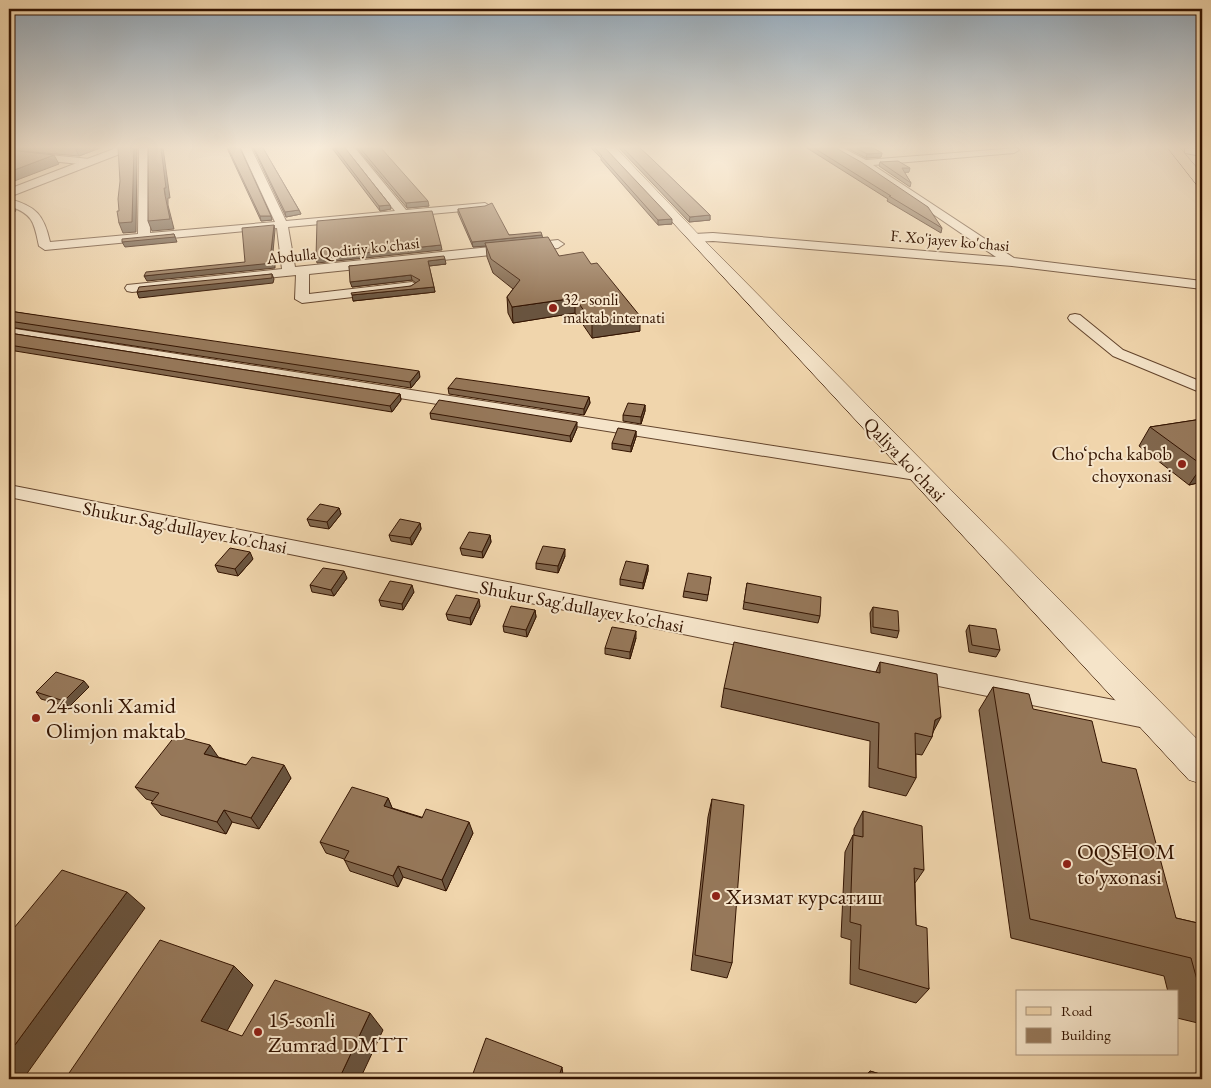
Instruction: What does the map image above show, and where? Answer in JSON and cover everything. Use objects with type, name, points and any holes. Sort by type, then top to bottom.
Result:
[{"type":"main road","name":"Qaliya ko'chasi","points":[[657,199],[1202,768]]},
{"type":"street","points":[[144,199],[144,238]]},
{"type":"street","points":[[270,199],[282,224],[289,272]]},
{"type":"street","name":"Abdulla Qodiriy ko'chasi","points":[[391,199],[403,213]]},
{"type":"street","points":[[917,199],[1012,262]]},
{"type":"street","points":[[9,202],[29,209],[39,222],[45,246],[485,206]]},
{"type":"street","name":"F. Xo'jayev ko'chasi","points":[[694,238],[713,237],[1012,262],[1202,285]]},
{"type":"street","name":"Abdulla Qodiriy ko'chasi","points":[[132,288],[558,244]]},
{"type":"street","points":[[303,270],[302,299],[412,286]]},
{"type":"street","points":[[1075,318],[1118,353],[1202,388]]},
{"type":"street","points":[[9,332],[922,475]]},
{"type":"street","name":"Shukur Sag'dullayev ko'chasi","points":[[9,491],[949,680],[1155,719]]},
{"type":"building","points":[[118,199],[133,199],[132,222],[119,223]]},
{"type":"building","points":[[148,199],[166,199],[170,219],[148,221]]},
{"type":"building","points":[[252,199],[263,199],[271,216],[260,216]]},
{"type":"building","points":[[279,199],[292,199],[299,210],[285,212]]},
{"type":"building","points":[[374,199],[385,199],[390,205],[379,206]]},
{"type":"building","points":[[402,199],[426,199],[428,201],[406,203]]},
{"type":"building","points":[[639,199],[653,199],[672,219],[658,220]]},
{"type":"building","points":[[672,199],[693,199],[710,215],[690,217]]},
{"type":"building","points":[[894,199],[916,199],[928,207],[942,228]]},
{"type":"building","points":[[492,203],[509,235],[541,232],[542,235],[472,242],[458,209],[485,206]]},
{"type":"building","points":[[432,211],[441,245],[316,258],[317,221]]},
{"type":"building","points":[[274,225],[270,260],[274,259],[273,263],[144,276],[146,272],[245,262],[242,228]]},
{"type":"building","points":[[174,234],[175,237],[122,242],[122,239]]},
{"type":"building","points":[[548,237],[559,256],[583,252],[591,264],[597,263],[640,316],[592,322],[575,298],[512,307],[507,297],[520,280],[491,259],[485,243]]},
{"type":"building","points":[[444,256],[445,259],[428,261],[434,287],[352,295],[351,293],[411,286],[420,280],[411,275],[350,282],[349,266]]},
{"type":"building","points":[[272,274],[272,278],[137,292],[139,287]]},
{"type":"building","points":[[9,311],[419,371],[410,382],[9,321]]},
{"type":"building","points":[[9,333],[400,394],[390,406],[9,345]]},
{"type":"building","points":[[456,378],[589,397],[584,409],[448,388]]},
{"type":"building","points":[[439,400],[577,422],[570,436],[430,413]]},
{"type":"building","points":[[628,403],[645,405],[641,417],[623,415]]},
{"type":"building","points":[[1202,419],[1202,465],[1150,427]]},
{"type":"building","points":[[618,428],[636,431],[631,446],[612,443]]},
{"type":"building","points":[[320,504],[339,508],[327,522],[307,519]]},
{"type":"building","points":[[400,519],[420,523],[410,538],[389,535]]},
{"type":"building","points":[[469,532],[490,535],[482,552],[460,548]]},
{"type":"building","points":[[543,546],[565,549],[558,566],[536,563]]},
{"type":"building","points":[[230,548],[250,552],[235,569],[215,565]]},
{"type":"building","points":[[626,561],[648,565],[643,583],[620,579]]},
{"type":"building","points":[[323,568],[344,571],[331,590],[310,585]]},
{"type":"building","points":[[688,573],[711,577],[708,595],[684,591]]},
{"type":"building","points":[[390,581],[412,585],[402,604],[379,600]]},
{"type":"building","points":[[747,583],[821,597],[820,616],[744,602]]},
{"type":"building","points":[[456,595],[479,599],[470,618],[446,614]]},
{"type":"building","points":[[511,606],[535,610],[526,630],[503,626]]},
{"type":"building","points":[[873,607],[898,611],[899,631],[873,627]]},
{"type":"building","points":[[969,625],[996,629],[1000,650],[972,645]]},
{"type":"building","points":[[612,627],[636,631],[630,652],[605,648]]},
{"type":"building","points":[[734,642],[880,673],[880,662],[937,674],[941,717],[935,720],[932,737],[915,733],[916,778],[878,768],[879,723],[724,688]]},
{"type":"building","points":[[56,672],[84,681],[64,701],[36,692]]},
{"type":"building","name":"OQSHOM to'yxonasi","points":[[993,687],[1029,694],[1033,709],[1092,721],[1102,762],[1136,769],[1176,918],[1202,924],[1202,998],[1191,958],[1030,919]]},
{"type":"building","points":[[175,736],[210,745],[204,754],[246,765],[252,757],[284,765],[251,818],[224,810],[217,822],[151,803],[159,793],[135,787]]},
{"type":"building","points":[[352,787],[388,798],[384,806],[422,818],[426,809],[469,822],[442,880],[398,866],[393,876],[344,860],[349,851],[320,842]]},
{"type":"building","name":"Хизмат курсатиш","points":[[712,799],[744,805],[732,963],[695,955]]},
{"type":"building","points":[[863,811],[922,826],[924,870],[914,868],[916,925],[927,928],[929,989],[859,969],[861,925],[850,922],[853,835],[863,837]]},
{"type":"building","points":[[62,870],[127,892],[9,1053],[9,934]]},
{"type":"building","points":[[160,940],[234,966],[201,1021],[242,1036],[275,980],[370,1013],[339,1079],[65,1079]]},
{"type":"building","points":[[486,1038],[562,1067],[558,1079],[471,1079]]},
{"type":"building","points":[[870,1071],[896,1079],[870,1079]]},
{"type":"place","name":"32 - sonli maktab internati","points":[[553,308]]},
{"type":"place","name":"Cho‘pcha kabob choyxonasi","points":[[1182,464]]},
{"type":"place","name":"24-sonli Xamid Olimjon maktab","points":[[36,718]]},
{"type":"place","name":"OQSHOM to'yxonasi","points":[[1067,864]]},
{"type":"place","name":"Хизмат курсатиш","points":[[716,896]]},
{"type":"place","name":"15-sonli Zumrad DMTT","points":[[258,1032]]}]
